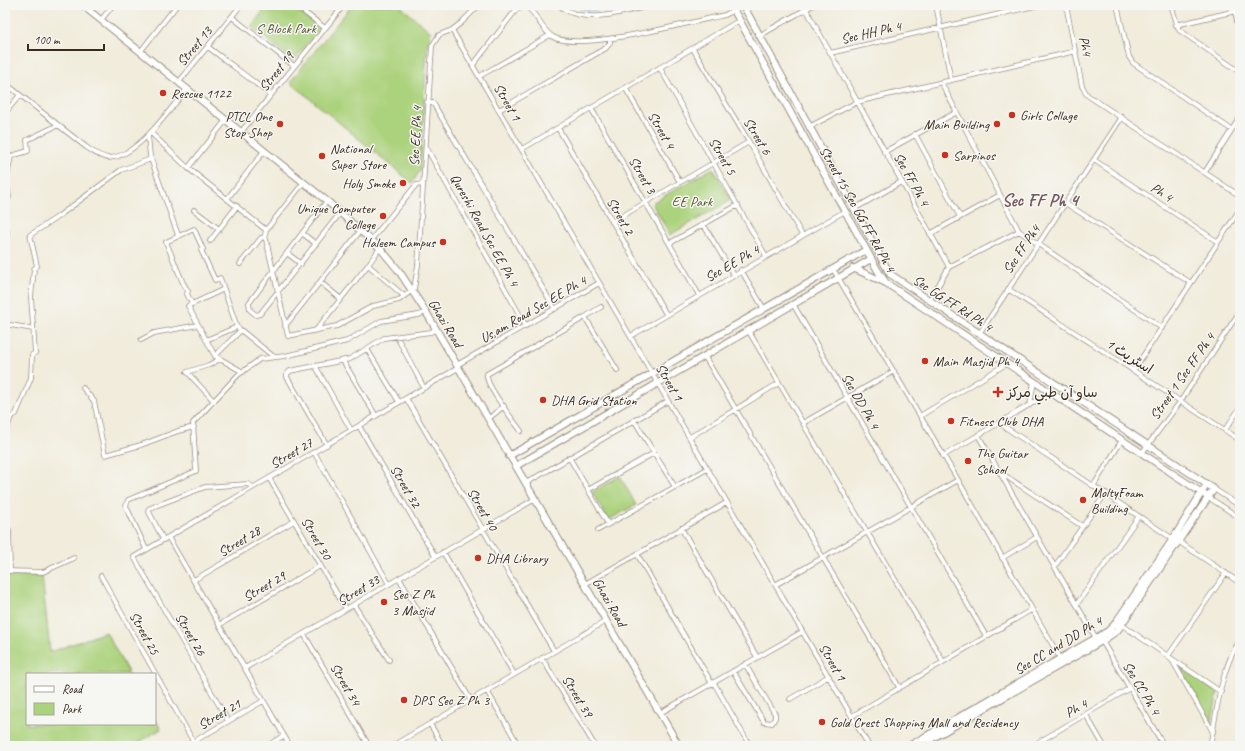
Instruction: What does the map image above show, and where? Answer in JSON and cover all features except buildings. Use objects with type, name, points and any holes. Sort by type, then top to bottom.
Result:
[{"type":"main road","name":"Ghazi Road","points":[[82,5],[327,200],[380,248],[399,271],[426,312],[458,366],[679,746]]},
{"type":"main road","name":"Sec GG FF Rd Ph 4","points":[[743,5],[890,274],[1214,489]]},
{"type":"main road","name":"Street 15 Sec GG FF Rd Ph 4","points":[[733,8],[844,211],[886,283],[1208,497]]},
{"type":"main road","points":[[509,456],[866,250]]},
{"type":"main road","points":[[516,466],[705,357],[853,268],[871,259]]},
{"type":"main road","points":[[853,268],[886,283]]},
{"type":"main road","points":[[1033,380],[1036,372]]},
{"type":"main road","name":"Sec CC and DD Ph 4","points":[[924,745],[1102,642],[1122,625],[1175,540],[1207,484]]},
{"type":"main road","name":"Sec CC and DD Ph 4","points":[[909,746],[1096,638],[1114,625],[1175,540],[1214,489]]},
{"type":"street","points":[[101,20],[113,5]]},
{"type":"street","points":[[140,52],[177,5]]},
{"type":"street","name":"Street 13","points":[[179,82],[241,5]]},
{"type":"street","points":[[295,5],[325,28]]},
{"type":"street","name":"Street 19","points":[[241,132],[344,5]]},
{"type":"street","name":"Sec EE Ph 4","points":[[412,291],[415,286],[418,265],[433,41],[438,35],[452,30],[479,5]]},
{"type":"street","points":[[473,65],[522,5],[550,35],[563,40],[610,39],[725,15],[733,8]]},
{"type":"street","points":[[560,5],[578,16],[592,17],[654,5]]},
{"type":"street","points":[[759,36],[813,5]]},
{"type":"street","points":[[936,5],[951,80]]},
{"type":"street","name":"Sec HH Ph 4","points":[[830,53],[1039,5]]},
{"type":"street","name":"Ph4","points":[[1066,5],[1084,92],[1122,117]]},
{"type":"street","points":[[1117,5],[1129,57],[1133,63],[1232,130]]},
{"type":"street","points":[[1171,5],[1179,30],[1240,72]]},
{"type":"street","name":"Sec FF Ph 4","points":[[806,9],[949,267]]},
{"type":"street","points":[[1176,24],[1238,11],[1240,36]]},
{"type":"street","points":[[232,17],[294,66]]},
{"type":"street","points":[[522,149],[626,89],[740,20]]},
{"type":"street","name":"Street 1","points":[[452,30],[690,437],[726,503],[870,746]]},
{"type":"street","points":[[480,76],[550,35]]},
{"type":"street","points":[[499,110],[606,48],[610,43],[610,39]]},
{"type":"street","points":[[208,47],[271,95]]},
{"type":"street","name":"Street 6","points":[[693,49],[749,142],[802,235]]},
{"type":"street","points":[[809,128],[857,102],[1076,51]]},
{"type":"street","name":"Street 5","points":[[660,68],[766,256]]},
{"type":"street","points":[[942,82],[1019,231],[1162,328]]},
{"type":"street","points":[[5,83],[86,147],[100,156],[108,158],[125,153],[149,135],[187,89]]},
{"type":"street","name":"Street 4","points":[[626,89],[680,182]]},
{"type":"street","points":[[5,113],[20,95]]},
{"type":"street","points":[[428,102],[433,103],[555,309]]},
{"type":"street","name":"Street 3","points":[[591,108],[699,295]]},
{"type":"street","points":[[884,152],[957,112]]},
{"type":"street","points":[[1122,117],[1240,196]]},
{"type":"street","name":"Sec FF Ph4","points":[[979,334],[1122,117]]},
{"type":"street","points":[[1205,172],[1240,117]]},
{"type":"street","points":[[188,168],[226,120]]},
{"type":"street","points":[[5,158],[28,151],[27,140],[58,125]]},
{"type":"street","name":"Street 2","points":[[558,128],[666,314]]},
{"type":"street","points":[[915,134],[960,216]]},
{"type":"street","points":[[149,135],[152,159],[178,235]]},
{"type":"street","points":[[149,135],[266,230]]},
{"type":"street","points":[[612,222],[749,142]]},
{"type":"street","name":"Qureshi Road Sec EE Ph 4","points":[[425,145],[526,326]]},
{"type":"street","points":[[227,199],[264,151]]},
{"type":"street","points":[[5,207],[9,197],[6,182],[11,156]]},
{"type":"street","points":[[5,433],[11,417],[16,414],[31,378],[32,355],[35,353],[31,297],[34,269],[37,266],[30,235],[62,214],[121,170],[152,159]]},
{"type":"street","name":"Ph 4","points":[[1094,160],[1218,242]]},
{"type":"street","points":[[304,182],[266,230],[265,237],[284,326],[288,336],[337,326],[373,306],[395,301],[412,291]]},
{"type":"street","points":[[854,209],[901,182]]},
{"type":"street","points":[[371,240],[416,185],[423,184]]},
{"type":"street","points":[[930,234],[1000,195]]},
{"type":"street","points":[[327,200],[249,303],[250,310],[256,315],[260,314],[341,212]]},
{"type":"street","points":[[1065,203],[1191,283]]},
{"type":"street","points":[[670,243],[738,205]]},
{"type":"street","points":[[210,241],[237,206]]},
{"type":"street","points":[[1133,371],[1240,209]]},
{"type":"street","points":[[194,210],[219,229]]},
{"type":"street","name":"Sec EE Ph 4","points":[[631,336],[666,314],[844,211]]},
{"type":"street","points":[[703,224],[734,275]]},
{"type":"street","points":[[192,304],[187,294],[188,291],[166,242],[178,235],[194,229],[203,249],[201,250],[215,280],[220,278],[238,329],[274,357]]},
{"type":"street","points":[[5,230],[8,231],[5,252]]},
{"type":"street","points":[[284,326],[361,230]]},
{"type":"street","name":"Sec FF Ph4","points":[[949,267],[1019,231]]},
{"type":"street","points":[[302,233],[316,244]]},
{"type":"street","points":[[240,264],[261,238],[265,237]]},
{"type":"street","points":[[315,330],[380,248]]},
{"type":"street","points":[[287,253],[301,264]]},
{"type":"street","points":[[368,265],[404,296]]},
{"type":"street","points":[[929,301],[949,267]]},
{"type":"street","points":[[833,269],[958,480],[1031,610],[1060,658]]},
{"type":"street","points":[[742,270],[764,309]]},
{"type":"street","points":[[320,282],[341,298]]},
{"type":"street","name":"Us,am Road Sec EE Ph 4","points":[[458,366],[599,283]]},
{"type":"street","points":[[224,289],[188,306],[215,356],[243,372]]},
{"type":"street","name":"اسٹریٹ 1","points":[[1008,289],[1240,440]]},
{"type":"street","name":"Sec DD Ph 4","points":[[793,304],[986,636]]},
{"type":"street","points":[[521,431],[487,379],[488,374],[601,307]]},
{"type":"street","name":"Street 1 Sec FF Ph 4","points":[[1142,453],[1180,402],[1240,311]]},
{"type":"street","points":[[146,549],[126,506],[128,500],[196,471],[193,423],[243,372],[260,359],[316,349],[347,341],[381,321],[419,315],[426,312]]},
{"type":"street","points":[[585,317],[616,370]]},
{"type":"street","points":[[5,324],[33,329]]},
{"type":"street","points":[[141,340],[154,333],[198,325]]},
{"type":"street","points":[[206,340],[238,329]]},
{"type":"street","points":[[215,356],[238,329]]},
{"type":"street","points":[[327,445],[287,377],[287,374],[290,371],[350,359],[384,338],[431,332],[436,329]]},
{"type":"street","points":[[748,330],[943,661]]},
{"type":"street","points":[[397,337],[424,388]]},
{"type":"street","points":[[367,349],[399,402]]},
{"type":"street","points":[[705,357],[737,409],[823,559],[899,687]]},
{"type":"street","points":[[214,401],[187,372],[209,365],[220,359]]},
{"type":"street","points":[[343,361],[376,416]]},
{"type":"street","points":[[920,416],[1008,363]]},
{"type":"street","name":"Street 27","points":[[134,557],[424,388],[458,366]]},
{"type":"street","points":[[316,367],[352,430]]},
{"type":"street","points":[[803,423],[894,371]]},
{"type":"street","points":[[1030,405],[1033,380]]},
{"type":"street","points":[[690,437],[779,383]]},
{"type":"street","points":[[83,388],[94,401],[105,455],[142,445],[178,431],[194,427]]},
{"type":"street","points":[[943,456],[1051,392]]},
{"type":"street","name":"Street 40","points":[[406,398],[554,651]]},
{"type":"street","points":[[526,483],[668,401]]},
{"type":"street","points":[[488,419],[504,406]]},
{"type":"street","points":[[1225,430],[1240,408]]},
{"type":"street","points":[[634,420],[674,487]]},
{"type":"street","points":[[999,423],[1240,583]]},
{"type":"street","name":"Street 32","points":[[359,426],[435,556]]},
{"type":"street","points":[[978,435],[1096,638]]},
{"type":"street","points":[[1094,485],[1122,440]]},
{"type":"street","points":[[314,452],[389,584]]},
{"type":"street","points":[[588,490],[654,453]]},
{"type":"street","points":[[569,457],[608,524]]},
{"type":"street","points":[[598,530],[707,469]]},
{"type":"street","points":[[1001,473],[1082,526]]},
{"type":"street","name":"Street 30","points":[[269,478],[346,609]]},
{"type":"street","points":[[775,585],[912,508],[958,480]]},
{"type":"street","points":[[163,539],[148,510],[150,508],[205,487],[248,484],[253,487]]},
{"type":"street","name":"Sec GG FF Rd Ph 4","points":[[1214,489],[1240,506]]},
{"type":"street","points":[[1055,566],[1106,493]]},
{"type":"street","name":"Street 15 Sec GG FF Rd Ph 4","points":[[1208,497],[1240,518]]},
{"type":"street","name":"Street 33","points":[[245,668],[535,499]]},
{"type":"street","points":[[585,584],[726,503]]},
{"type":"street","points":[[1077,604],[1139,516]]},
{"type":"street","name":"Street 28","points":[[194,580],[294,521]]},
{"type":"street","points":[[5,527],[9,530],[7,571],[43,572],[74,558]]},
{"type":"street","points":[[681,528],[756,657]]},
{"type":"street","points":[[168,537],[290,746]]},
{"type":"street","points":[[1002,558],[1037,537]]},
{"type":"street","points":[[443,552],[514,674]]},
{"type":"street","points":[[637,554],[750,746]]},
{"type":"street","name":"Street 26","points":[[134,557],[228,721]]},
{"type":"street","name":"Street 29","points":[[219,625],[320,566]]},
{"type":"street","points":[[1169,657],[1226,573]]},
{"type":"street","name":"Street 25","points":[[102,576],[155,673]]},
{"type":"street","points":[[400,578],[470,699]]},
{"type":"street","points":[[354,605],[389,660]]},
{"type":"street","points":[[852,716],[1031,610]]},
{"type":"street","points":[[392,746],[470,699],[487,691],[606,621]]},
{"type":"street","points":[[1122,625],[1221,692]]},
{"type":"street","points":[[660,713],[802,632]]},
{"type":"street","name":"Street 34","points":[[304,634],[369,746]]},
{"type":"street","points":[[1210,746],[1229,661],[1240,640]]},
{"type":"street","name":"Sec CC Ph 4","points":[[1102,642],[1164,746]]},
{"type":"street","points":[[1169,657],[1213,732]]},
{"type":"street","name":"Street 39","points":[[542,658],[595,746]]},
{"type":"street","points":[[734,671],[764,722],[772,723],[775,718],[775,714],[745,664]]},
{"type":"street","name":"Street 25","points":[[156,674],[193,741]]},
{"type":"street","points":[[790,699],[829,676]]},
{"type":"street","name":"Ph 4","points":[[1032,746],[1130,688]]},
{"type":"street","points":[[487,691],[519,746]]},
{"type":"street","name":"Street 21","points":[[186,746],[263,701]]},
{"type":"street","points":[[1086,715],[1104,746]]},
{"type":"street","points":[[430,724],[443,746]]},
{"type":"street","points":[[266,746],[283,736]]},
{"type":"street","points":[[1042,740],[1046,746]]},
{"type":"green space","name":"S Block Park","points":[[268,5],[290,5],[320,28],[294,61],[251,27]]},
{"type":"green space","points":[[352,5],[399,5],[431,32],[427,48],[420,171],[412,183],[290,82]]},
{"type":"green space","name":"EE Park","points":[[713,168],[731,200],[670,235],[652,203]]},
{"type":"green space","points":[[620,476],[636,505],[608,520],[592,492]]},
{"type":"green space","points":[[42,575],[50,652],[106,632],[128,673],[26,673],[26,725],[156,725],[156,721],[161,729],[133,746],[5,746],[5,590],[7,576]]},
{"type":"green space","points":[[1180,667],[1218,693],[1211,723]]},
{"type":"waterway","points":[[575,5],[585,10],[596,10],[617,5]]},
{"type":"place","name":"Rescue 1122","points":[[163,93]]},
{"type":"place","name":"Girls Collage","points":[[1012,115]]},
{"type":"place","name":"PTCL One Stop Shop","points":[[280,124]]},
{"type":"place","name":"Main Building","points":[[997,124]]},
{"type":"place","name":"Sarpinos","points":[[945,155]]},
{"type":"place","name":"National Super Store","points":[[322,156]]},
{"type":"place","name":"Holy Smoke","points":[[403,183]]},
{"type":"place","name":"Unique Computer College","points":[[383,216]]},
{"type":"place","name":"Haleem Campus","points":[[443,242]]},
{"type":"place","name":"Main Masjid Ph 4","points":[[925,361]]},
{"type":"place","name":"ساو آن طبي مرکز","points":[[998,392]]},
{"type":"place","name":"DHA Grid Station","points":[[543,400]]},
{"type":"place","name":"Fitness Club DHA","points":[[951,421]]},
{"type":"place","name":"The Guitar School","points":[[968,461]]},
{"type":"place","name":"MoltyFoam Building","points":[[1083,500]]},
{"type":"place","name":"DHA Library","points":[[478,558]]},
{"type":"place","name":"Sec Z Ph 3 Masjid","points":[[384,602]]},
{"type":"place","name":"DPS Sec Z Ph 3","points":[[404,700]]},
{"type":"place","name":"Gold Crest Shopping Mall and Residency","points":[[822,722]]},
{"type":"district","name":"Sec FF Ph 4","points":[[1040,200]]}]
